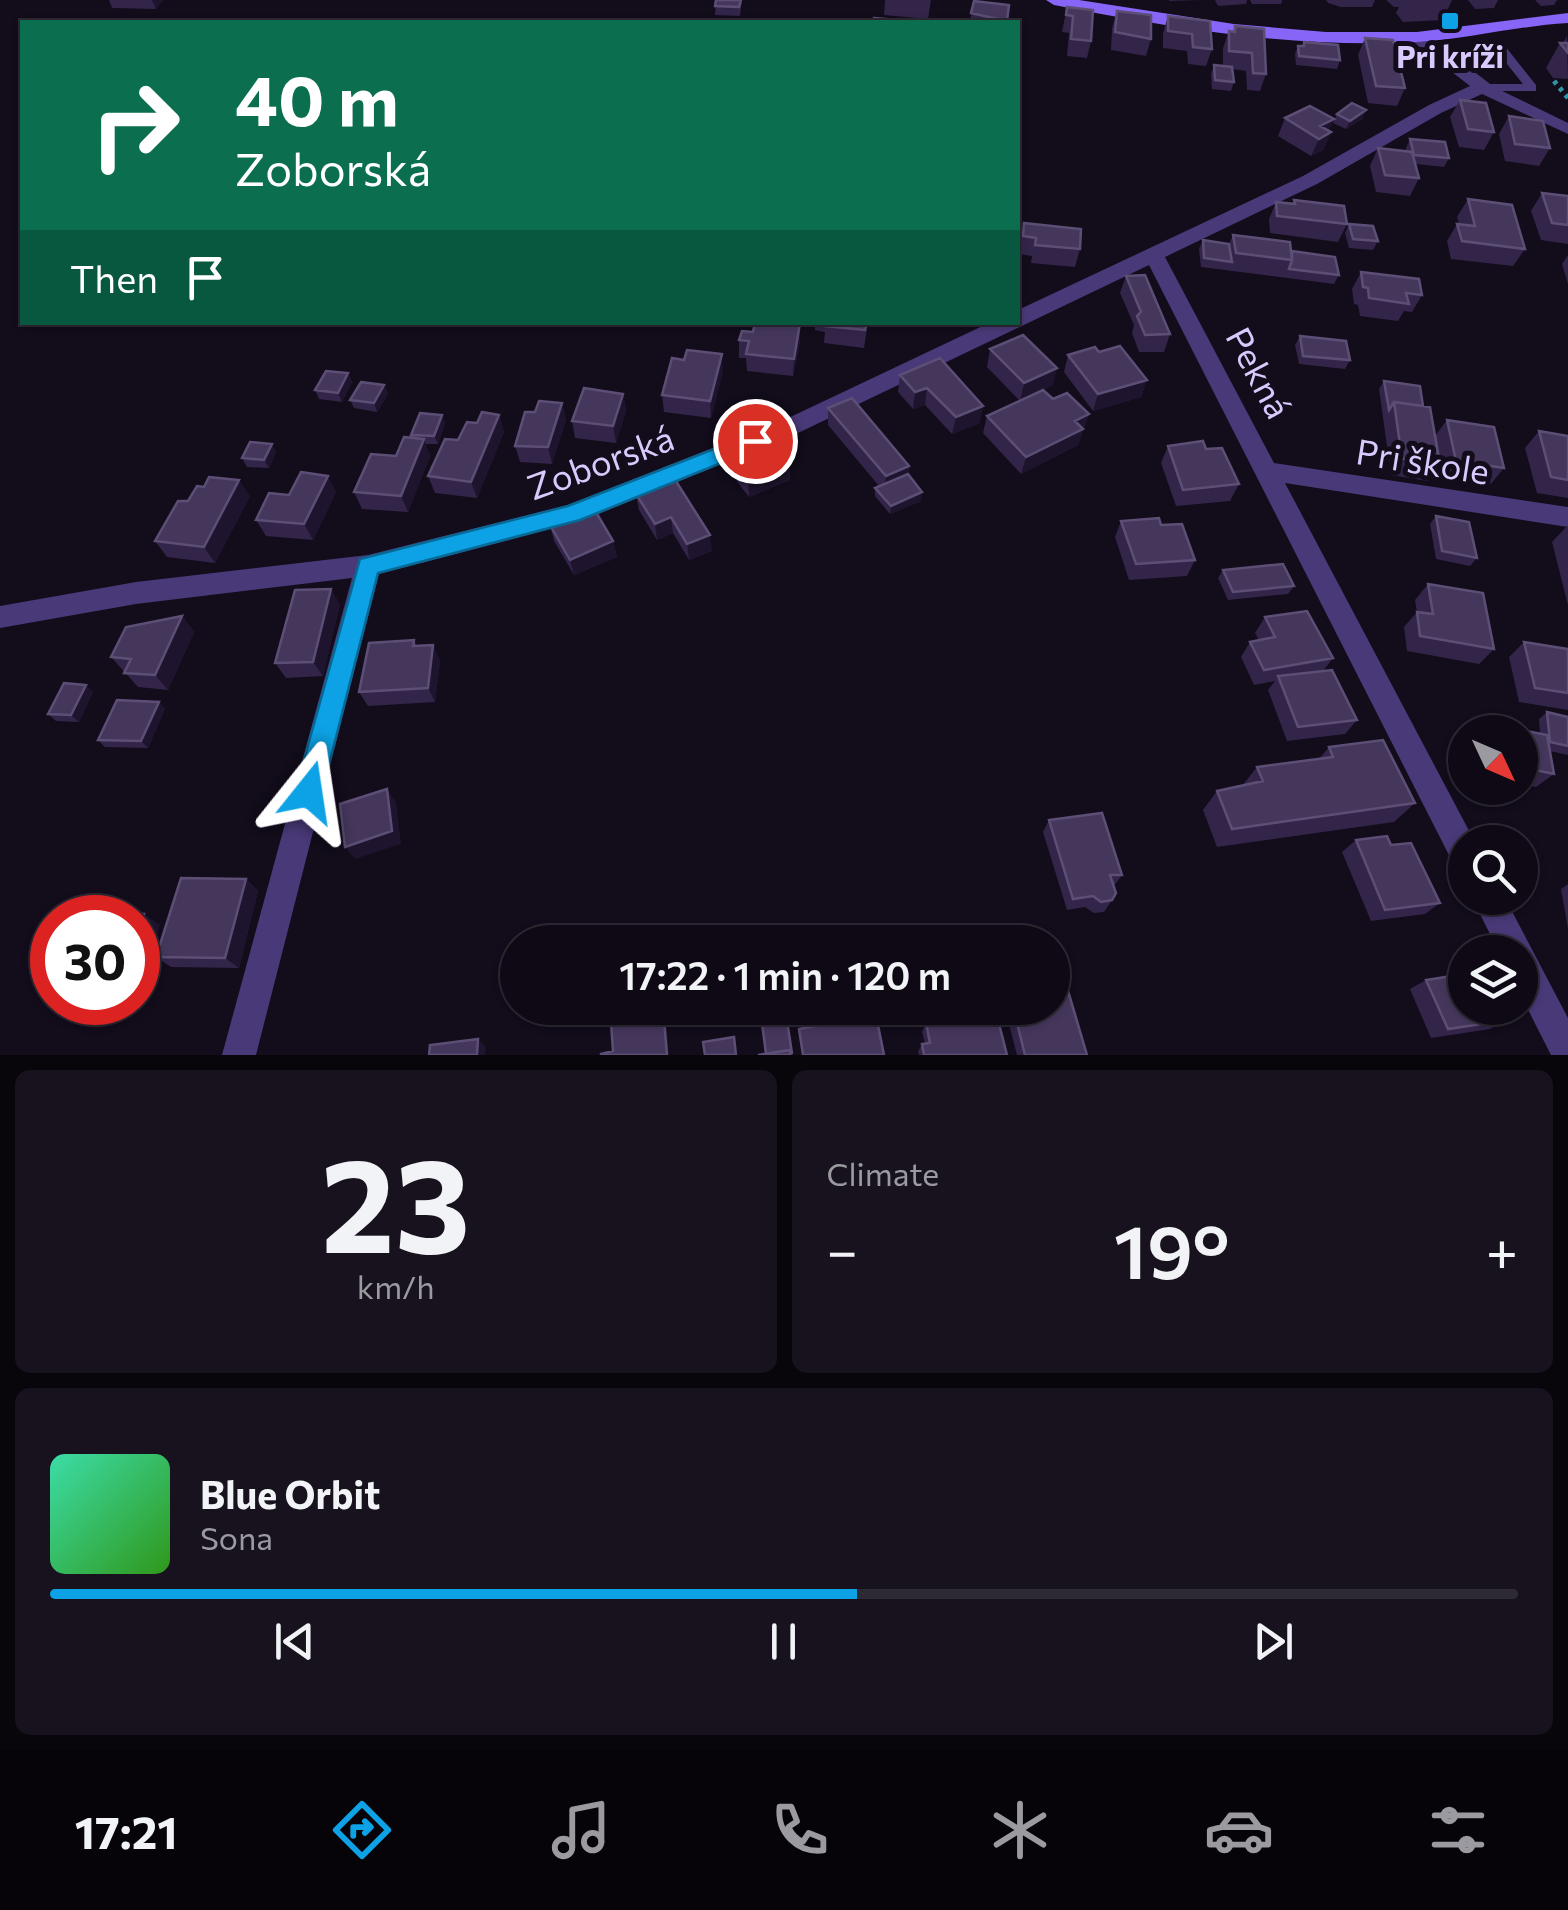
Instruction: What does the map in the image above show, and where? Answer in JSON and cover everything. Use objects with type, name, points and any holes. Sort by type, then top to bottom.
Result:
[{"type":"street","points":[[1054,0],[1150,19],[1296,33],[1418,37],[1568,18]]},
{"type":"street","points":[[1418,37],[1449,67],[1482,88],[1568,129]]},
{"type":"street","points":[[1020,318],[1310,180],[1435,109],[1482,88]]},
{"type":"street","name":"Pekná","points":[[1154,255],[1450,825]]},
{"type":"street","name":"Zoborská","points":[[0,617],[136,593],[368,566],[572,514],[792,426],[1004,325]]},
{"type":"street","name":"Pri škole","points":[[1267,472],[1568,517]]},
{"type":"street","points":[[239,1055],[368,566]]},
{"type":"street","points":[[1538,992],[1564,1037]]},
{"type":"lane","points":[[1482,88],[1532,88],[1501,49]]},
{"type":"building","points":[[716,0],[741,0],[739,7],[715,6]]},
{"type":"building","points":[[974,1],[1009,5],[1007,20],[971,13]]},
{"type":"building","points":[[1067,7],[1093,10],[1091,41],[1071,39],[1073,16],[1066,15]]},
{"type":"building","points":[[1117,11],[1151,15],[1151,39],[1115,32]]},
{"type":"building","points":[[1168,16],[1210,21],[1212,49],[1193,47],[1192,34],[1168,31]]},
{"type":"building","points":[[1235,26],[1264,29],[1266,74],[1253,73],[1252,53],[1229,51],[1229,31],[1235,32]]},
{"type":"building","points":[[1365,38],[1393,40],[1405,88],[1376,86]]},
{"type":"building","points":[[1304,42],[1338,45],[1340,60],[1299,56],[1298,46],[1304,46]]},
{"type":"building","points":[[1214,65],[1232,67],[1234,82],[1215,80]]},
{"type":"building","points":[[1460,100],[1486,103],[1494,132],[1468,129]]},
{"type":"building","points":[[1352,103],[1366,110],[1350,121],[1337,114]]},
{"type":"building","points":[[1310,106],[1334,119],[1320,126],[1331,132],[1319,139],[1285,118]]},
{"type":"building","points":[[1509,116],[1543,121],[1550,148],[1515,144]]},
{"type":"building","points":[[1410,139],[1445,142],[1449,158],[1414,155]]},
{"type":"building","points":[[1378,148],[1412,152],[1419,178],[1385,175]]},
{"type":"building","points":[[1542,193],[1568,196],[1568,225],[1552,223]]},
{"type":"building","points":[[1468,199],[1512,205],[1525,249],[1462,241],[1457,224],[1475,226]]},
{"type":"building","points":[[1294,200],[1344,206],[1347,224],[1277,216],[1276,202],[1295,204]]},
{"type":"building","points":[[1024,223],[1081,229],[1080,249],[1035,245],[1036,238],[1023,236]]},
{"type":"building","points":[[1349,224],[1373,226],[1378,241],[1353,239]]},
{"type":"building","points":[[1233,235],[1290,242],[1292,260],[1236,253]]},
{"type":"building","points":[[1203,240],[1229,244],[1232,262],[1204,258]]},
{"type":"building","points":[[1292,251],[1335,257],[1339,275],[1289,269]]},
{"type":"building","points":[[1361,272],[1419,279],[1422,295],[1406,293],[1409,304],[1369,298]]},
{"type":"building","points":[[1145,275],[1170,334],[1145,335],[1137,316],[1141,312],[1126,276]]},
{"type":"building","points":[[754,325],[800,325],[794,359],[746,354],[749,341],[739,340],[742,331],[753,332]]},
{"type":"building","points":[[825,325],[866,325],[865,330]]},
{"type":"building","points":[[1023,335],[1057,368],[1024,383],[990,349]]},
{"type":"building","points":[[1300,336],[1346,341],[1350,360],[1303,356]]},
{"type":"building","points":[[1120,346],[1147,380],[1098,394],[1068,355],[1095,347],[1099,352]]},
{"type":"building","points":[[687,350],[722,354],[710,401],[662,395],[672,358],[684,360]]},
{"type":"building","points":[[940,358],[983,406],[956,417],[927,388],[915,392],[900,375]]},
{"type":"building","points":[[326,371],[348,373],[338,393],[315,390]]},
{"type":"building","points":[[1384,381],[1420,386],[1423,406],[1394,402],[1389,410]]},
{"type":"building","points":[[361,382],[384,385],[374,403],[350,400]]},
{"type":"building","points":[[584,388],[623,394],[613,426],[572,421]]},
{"type":"building","points":[[1043,390],[1053,399],[1067,393],[1089,414],[1075,421],[1083,429],[1026,457],[987,416]]},
{"type":"building","points":[[852,398],[909,466],[886,476],[828,408]]},
{"type":"building","points":[[539,401],[562,403],[548,447],[515,446],[525,412],[535,412]]},
{"type":"building","points":[[1394,402],[1430,407],[1440,464],[1402,459]]},
{"type":"building","points":[[482,412],[499,415],[471,482],[428,476],[445,439],[458,440],[467,422],[477,423]]},
{"type":"building","points":[[420,413],[442,415],[434,436],[411,435]]},
{"type":"building","points":[[1447,420],[1494,427],[1504,468],[1456,461]]},
{"type":"building","points":[[1539,431],[1568,436],[1568,480],[1551,477]]},
{"type":"building","points":[[768,436],[790,463],[748,480],[727,453]]},
{"type":"building","points":[[404,437],[424,439],[401,496],[354,492],[371,454],[396,456]]},
{"type":"building","points":[[1203,441],[1206,449],[1222,448],[1239,484],[1183,490],[1168,446]]},
{"type":"building","points":[[250,442],[272,444],[264,460],[242,458]]},
{"type":"building","points":[[301,472],[328,476],[304,524],[256,520],[269,493],[289,495]]},
{"type":"building","points":[[908,474],[922,492],[891,506],[875,488]]},
{"type":"building","points":[[209,477],[239,480],[204,547],[155,541],[178,501],[188,501],[197,486],[204,487]]},
{"type":"building","points":[[674,478],[710,535],[687,544],[671,517],[655,524],[636,494]]},
{"type":"building","points":[[593,507],[613,541],[570,560],[550,525]]},
{"type":"building","points":[[1436,516],[1469,522],[1477,558],[1442,551]]},
{"type":"building","points":[[1159,518],[1161,525],[1182,524],[1195,560],[1136,564],[1121,521]]},
{"type":"building","points":[[1283,564],[1294,586],[1233,592],[1223,570]]},
{"type":"building","points":[[1428,584],[1483,593],[1494,649],[1420,636],[1417,612],[1433,614]]},
{"type":"building","points":[[331,589],[313,662],[275,663],[295,590]]},
{"type":"building","points":[[1307,611],[1333,658],[1264,670],[1250,642],[1275,637],[1265,617]]},
{"type":"building","points":[[182,616],[155,675],[124,673],[131,659],[111,657],[126,627]]},
{"type":"building","points":[[414,640],[413,646],[433,645],[428,688],[359,692],[369,643]]},
{"type":"building","points":[[1524,642],[1568,649],[1568,693],[1535,688]]},
{"type":"building","points":[[1332,670],[1357,720],[1298,727],[1278,676]]},
{"type":"building","points":[[64,683],[86,685],[71,715],[48,714]]},
{"type":"building","points":[[117,700],[159,702],[141,741],[98,740]]},
{"type":"building","points":[[1547,712],[1568,717],[1568,746],[1550,742]]},
{"type":"building","points":[[1538,733],[1547,735],[1554,774],[1538,771]]},
{"type":"building","points":[[1383,740],[1415,803],[1232,829],[1217,791],[1263,781],[1257,767],[1333,757],[1329,747]]},
{"type":"building","points":[[387,789],[392,831],[345,847],[340,804]]},
{"type":"building","points":[[1102,813],[1122,875],[1110,875],[1116,893],[1112,900],[1101,902],[1093,896],[1073,899],[1049,820]]},
{"type":"building","points":[[1387,836],[1391,845],[1411,843],[1440,903],[1385,910],[1356,840]]},
{"type":"building","points":[[181,878],[246,879],[225,958],[160,957],[160,944]]},
{"type":"building","points":[[1448,977],[1448,1025],[1475,1025],[1448,1029],[1426,980]]},
{"type":"building","points":[[1070,997],[1087,1055],[1025,1055],[1018,1025],[1070,1025]]},
{"type":"building","points":[[611,1025],[664,1025],[667,1055],[601,1055],[613,1051]]},
{"type":"building","points":[[762,1025],[788,1025],[792,1053],[790,1050],[766,1054]]},
{"type":"building","points":[[878,1025],[884,1055],[803,1055],[799,1029]]},
{"type":"building","points":[[926,1025],[999,1025],[1007,1055],[924,1055],[922,1044],[930,1043]]},
{"type":"building","points":[[734,1037],[736,1055],[705,1055],[703,1042]]},
{"type":"building","points":[[478,1039],[477,1055],[429,1055],[430,1045]]},
{"type":"building","points":[[790,1050],[790,1055],[758,1055]]},
{"type":"place","name":"Pri kríži","points":[[1450,21]]},
{"type":"route","points":[[309,792],[368,566],[572,514],[755,441]]}]
